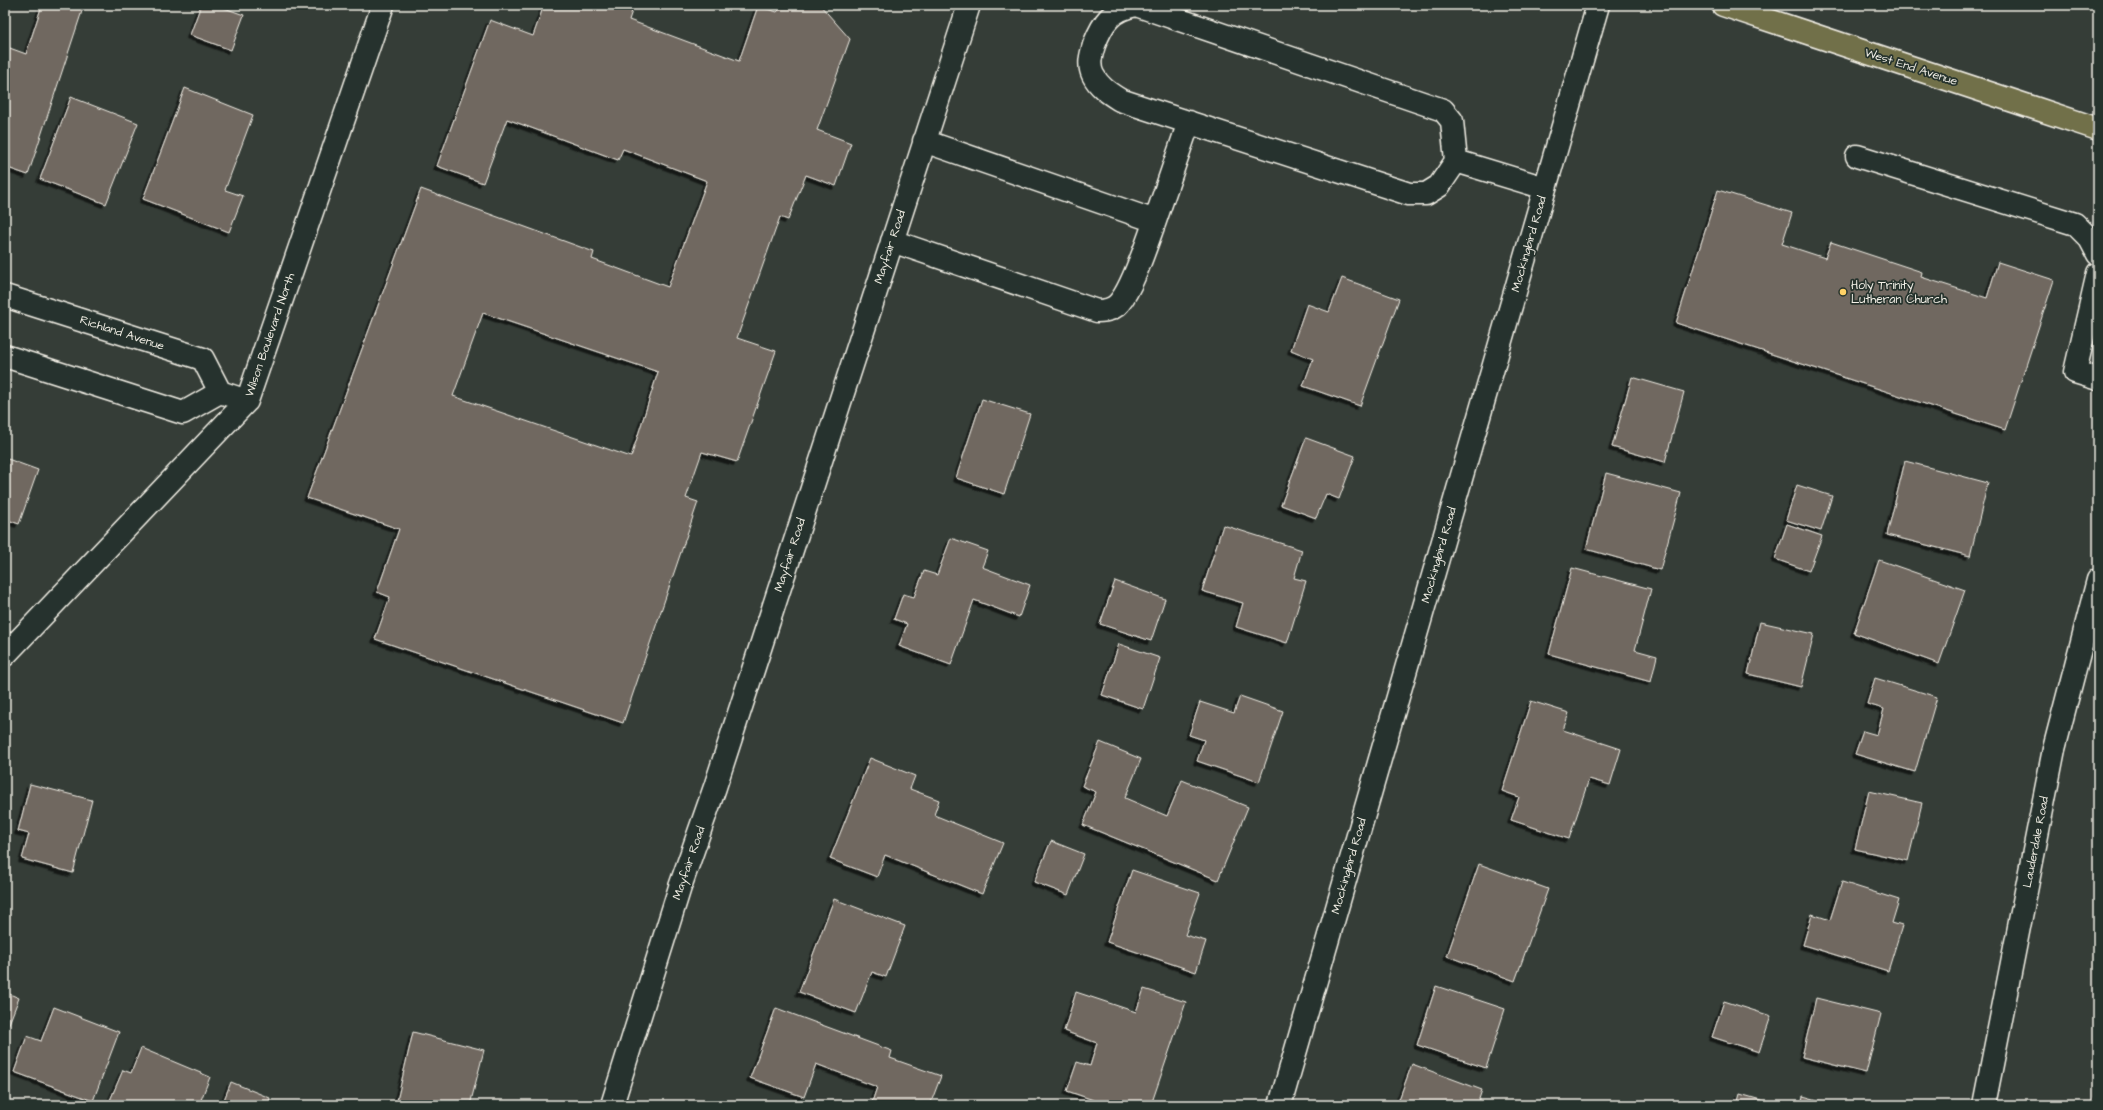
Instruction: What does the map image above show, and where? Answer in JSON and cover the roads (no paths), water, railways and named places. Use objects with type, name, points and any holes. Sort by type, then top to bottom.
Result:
[{"type":"main road","name":"West End Avenue","points":[[1723,5],[2098,129]]},
{"type":"street","name":"Wilson Boulevard North","points":[[5,655],[247,401],[383,5]]},
{"type":"street","name":"Mayfair Road","points":[[612,1105],[680,887],[717,780],[969,5]]},
{"type":"street","points":[[1136,5],[1443,110],[1452,121],[1456,161],[1438,186],[1426,194],[1409,194],[1120,100],[1103,89],[1092,74],[1089,58],[1101,27],[1112,15],[1123,8],[1136,5]]},
{"type":"street","name":"Mockingbird Road","points":[[1280,1105],[1598,5]]},
{"type":"street","points":[[892,241],[1097,311],[1106,311],[1118,304],[1126,293],[1155,221],[1189,122]]},
{"type":"street","points":[[924,142],[1155,221]]},
{"type":"street","points":[[1857,156],[2075,224],[2090,239],[2098,254]]},
{"type":"street","points":[[1456,161],[1545,188]]},
{"type":"street","points":[[2098,273],[2075,372],[2098,378]]},
{"type":"street","name":"Richland Avenue","points":[[5,296],[203,359],[220,392]]},
{"type":"street","points":[[5,356],[183,413],[220,392],[247,401]]},
{"type":"street","name":"Lauderdale Road","points":[[1984,1105],[2054,749],[2097,591]]},
{"type":"place","name":"Holy Trinity Lutheran Church","points":[[1843,292]]}]
